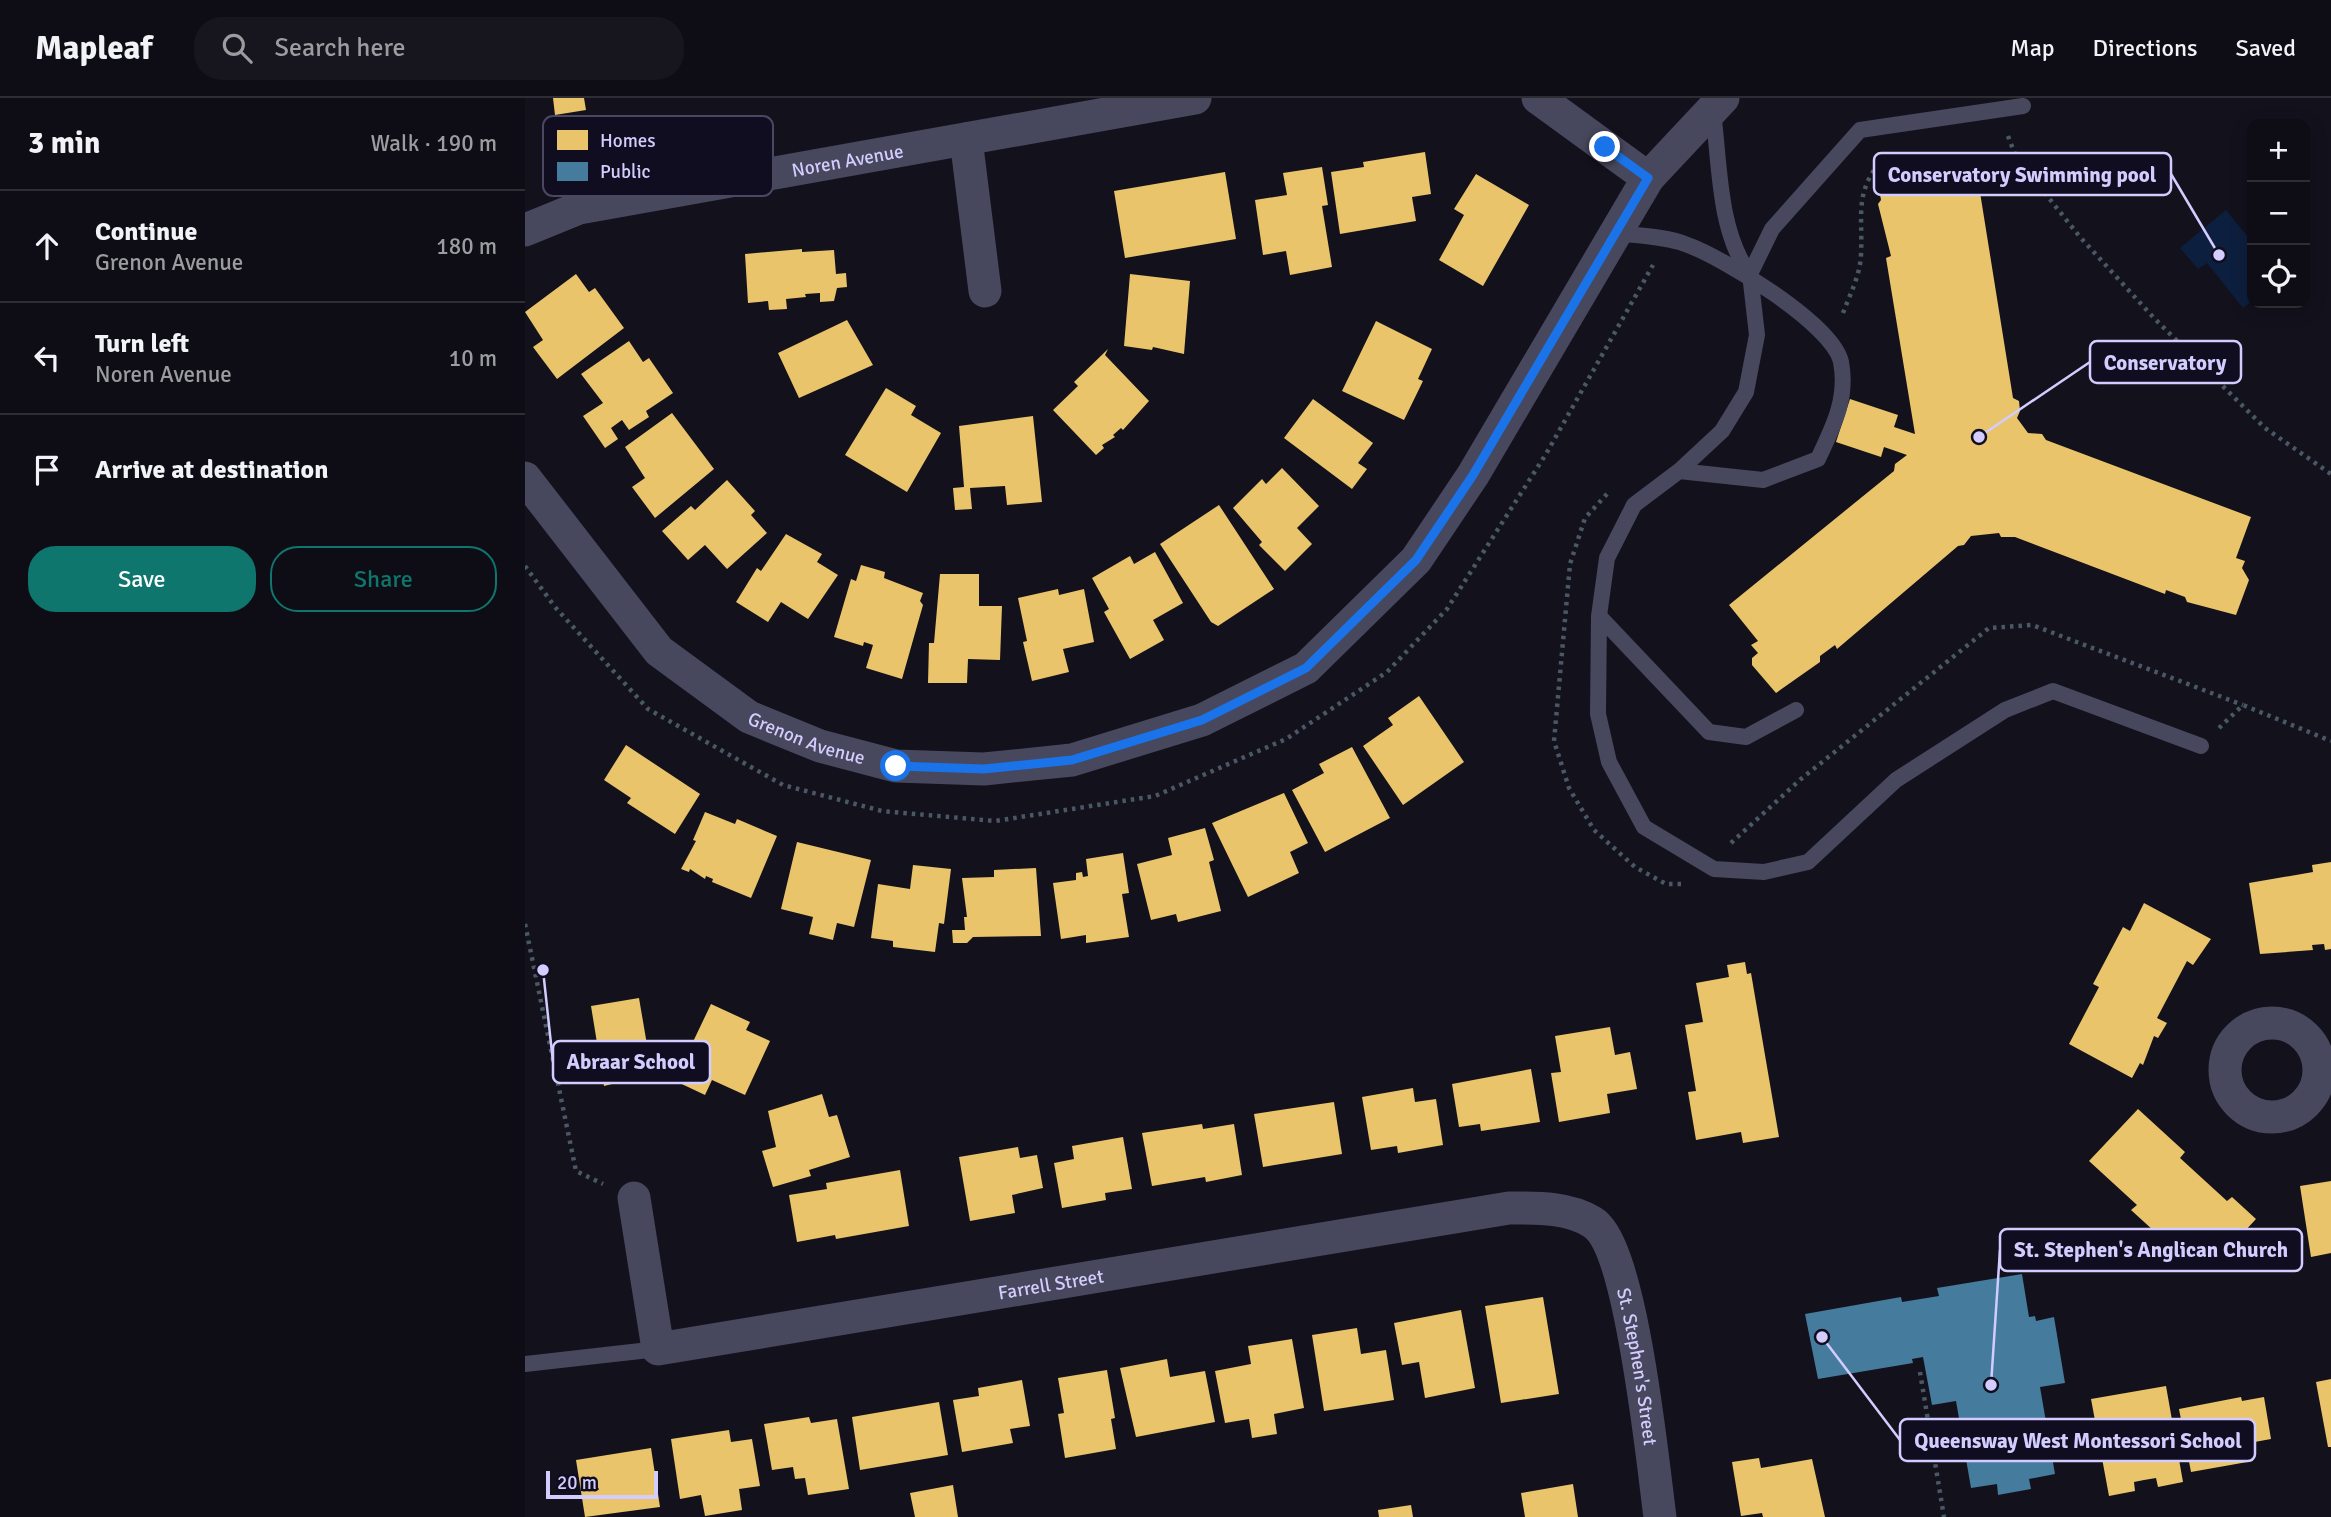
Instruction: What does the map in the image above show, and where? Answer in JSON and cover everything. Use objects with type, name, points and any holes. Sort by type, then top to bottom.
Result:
[{"type":"street","name":"Noren Avenue","points":[[773,173],[1195,98]]},
{"type":"street","points":[[1538,98],[1648,178]]},
{"type":"street","name":"Grenon Avenue","points":[[525,478],[659,651],[749,717],[820,746],[896,766],[984,769],[1072,760],[1202,720],[1306,668],[1416,560],[1473,475],[1648,178],[1718,104]]},
{"type":"street","points":[[966,138],[985,291]]},
{"type":"street","name":"Noren Avenue","points":[[525,230],[579,208],[645,196]]},
{"type":"street","points":[[633,1198],[658,1349]]},
{"type":"street","name":"Farrell Street","points":[[658,1349],[1509,1208],[1553,1209],[1594,1223]]},
{"type":"street","name":"St. Stephen's Street","points":[[1594,1223],[1609,1244],[1630,1310],[1660,1517]]},
{"type":"lane","points":[[1718,104],[1723,202],[1737,256],[1750,274],[1757,335],[1746,392],[1722,431],[1679,471],[1634,505],[1607,558],[1599,616],[1598,714],[1609,762],[1644,827],[1714,869],[1764,872],[1808,862],[1896,780],[2005,710],[2053,691],[2201,746]]},
{"type":"lane","points":[[1750,274],[1772,229],[1860,130],[2023,106]]},
{"type":"lane","points":[[1616,233],[1685,244],[1750,274],[1812,323],[1841,360],[1842,408],[1818,459],[1763,480],[1679,471]]},
{"type":"lane","points":[[1599,616],[1709,732],[1746,737],[1796,710]]},
{"type":"lane","points":[[525,1364],[658,1349]]},
{"type":"path","points":[[2000,111],[2015,157],[2080,237],[2153,317],[2265,428],[2331,474]]},
{"type":"path","points":[[1843,313],[1857,277],[1861,255],[1859,203],[1872,173],[1885,154],[1907,139],[1915,140],[1916,121]]},
{"type":"path","points":[[525,565],[555,607],[648,709],[783,785],[882,811],[995,821],[1155,796],[1286,739],[1387,672],[1447,609],[1546,454],[1657,258]]},
{"type":"path","points":[[2201,746],[2243,705],[2331,741]]},
{"type":"path","points":[[525,923],[576,1171],[633,1198]]},
{"type":"path","points":[[1920,1372],[1944,1517]]},
{"type":"water","points":[[2226,210],[2247,236],[2247,305],[2243,308],[2207,263],[2198,269],[2180,248]]},
{"type":"building: Homes","points":[[553,98],[584,98],[586,110],[555,115]]},
{"type":"building: Homes","points":[[1425,152],[1431,194],[1412,197],[1416,221],[1340,234],[1331,172],[1364,167],[1363,162]]},
{"type":"building: Homes","points":[[1322,167],[1328,205],[1322,206],[1332,267],[1290,275],[1286,251],[1263,255],[1255,200],[1287,195],[1283,173]]},
{"type":"building: Homes","points":[[1225,172],[1236,239],[1125,258],[1114,191]]},
{"type":"building: Homes","points":[[1476,174],[1529,205],[1483,286],[1439,260],[1464,215],[1454,209]]},
{"type":"building: Homes","points":[[1915,176],[1920,180],[1921,186],[1931,184],[1932,193],[1979,186],[2013,398],[2019,401],[2020,411],[2017,418],[2028,433],[2042,434],[2046,440],[2251,517],[2236,558],[2245,561],[2242,568],[2249,580],[2236,615],[2187,602],[2185,597],[2166,590],[2165,594],[2015,537],[2001,537],[1999,533],[1971,536],[1964,545],[1958,546],[1837,649],[1835,645],[1820,656],[1820,662],[1776,693],[1752,665],[1752,658],[1758,653],[1751,645],[1758,641],[1729,605],[1894,471],[1895,464],[1907,455],[1884,447],[1881,457],[1836,442],[1850,399],[1898,415],[1894,427],[1915,434],[1886,258],[1891,256],[1878,204],[1881,200],[1878,183]]},
{"type":"building: Homes","points":[[802,249],[802,252],[834,250],[836,274],[846,273],[847,287],[837,288],[834,301],[820,302],[820,293],[786,299],[787,309],[769,310],[768,301],[748,303],[745,254]]},
{"type":"building: Homes","points":[[576,274],[589,292],[595,288],[624,328],[557,379],[533,347],[543,340],[525,312]]},
{"type":"building: Homes","points":[[1130,274],[1190,281],[1184,354],[1153,347],[1152,350],[1124,346]]},
{"type":"building: Homes","points":[[847,320],[873,365],[799,398],[778,353]]},
{"type":"building: Homes","points":[[1376,321],[1432,349],[1418,379],[1423,381],[1404,420],[1342,391]]},
{"type":"building: Homes","points":[[629,341],[643,362],[649,358],[673,393],[646,411],[649,417],[629,430],[622,420],[611,428],[618,439],[605,448],[583,416],[603,403],[581,374]]},
{"type":"building: Homes","points":[[1108,349],[1105,355],[1149,401],[1123,430],[1121,428],[1113,435],[1115,437],[1102,445],[1104,448],[1096,455],[1053,410],[1078,386],[1074,382]]},
{"type":"building: Homes","points":[[886,388],[916,406],[911,415],[941,433],[907,492],[845,455]]},
{"type":"building: Homes","points":[[1313,399],[1373,443],[1358,463],[1367,469],[1352,489],[1284,438]]},
{"type":"building: Homes","points":[[672,413],[714,469],[655,518],[632,487],[645,478],[625,447]]},
{"type":"building: Homes","points":[[1033,416],[1042,502],[1007,505],[1005,486],[970,488],[972,509],[955,510],[953,488],[964,487],[959,426]]},
{"type":"building: Homes","points":[[1282,468],[1319,506],[1297,528],[1312,544],[1285,571],[1259,545],[1262,542],[1233,508],[1262,479],[1266,484]]},
{"type":"building: Homes","points":[[727,480],[755,511],[751,515],[767,533],[727,569],[705,545],[688,560],[662,531],[691,506],[695,510]]},
{"type":"building: Homes","points":[[1219,505],[1274,589],[1218,626],[1211,622],[1160,544]]},
{"type":"building: Homes","points":[[786,534],[822,554],[817,562],[838,575],[808,619],[781,602],[768,622],[736,602],[757,568],[761,571]]},
{"type":"building: Homes","points":[[1155,552],[1183,603],[1153,620],[1164,640],[1130,659],[1104,612],[1109,609],[1092,578],[1130,556],[1134,564]]},
{"type":"building: Homes","points":[[861,565],[885,572],[884,578],[923,593],[920,601],[923,605],[902,679],[866,668],[873,645],[864,642],[863,646],[834,637],[851,579],[856,581]]},
{"type":"building: Homes","points":[[940,574],[979,574],[979,606],[1002,606],[1000,660],[968,659],[967,683],[928,683],[929,643],[934,643]]},
{"type":"building: Homes","points":[[1058,589],[1059,595],[1084,589],[1094,642],[1063,649],[1069,672],[1032,681],[1023,642],[1027,641],[1018,598]]},
{"type":"building: Homes","points":[[1419,696],[1464,762],[1403,805],[1363,746],[1393,725],[1388,718]]},
{"type":"building: Homes","points":[[626,745],[700,794],[675,834],[627,803],[631,798],[604,780]]},
{"type":"building: Homes","points":[[1352,747],[1390,818],[1325,852],[1292,790],[1324,773],[1319,764]]},
{"type":"building: Homes","points":[[1284,793],[1308,843],[1290,852],[1299,873],[1248,897],[1212,823]]},
{"type":"building: Homes","points":[[705,812],[735,824],[737,819],[777,836],[751,898],[712,882],[713,879],[706,876],[705,879],[690,869],[689,872],[681,869],[696,841],[693,840]]},
{"type":"building: Homes","points":[[1205,828],[1214,860],[1209,862],[1221,911],[1178,922],[1176,914],[1151,920],[1137,864],[1172,855],[1168,838]]},
{"type":"building: Homes","points":[[797,842],[871,860],[854,927],[837,923],[833,940],[809,934],[813,917],[781,909]]},
{"type":"building: Homes","points":[[1123,853],[1129,893],[1122,894],[1129,937],[1086,943],[1086,935],[1061,939],[1053,883],[1076,880],[1076,873],[1082,872],[1083,877],[1088,876],[1086,859]]},
{"type":"building: Homes","points":[[2331,862],[2331,949],[2325,950],[2324,944],[2312,945],[2313,950],[2260,954],[2249,883],[2313,872],[2312,865]]},
{"type":"building: Homes","points":[[913,865],[951,869],[944,924],[939,923],[935,952],[893,947],[893,941],[871,938],[878,884],[910,889]]},
{"type":"building: Homes","points":[[1036,868],[1041,936],[973,937],[967,943],[953,943],[952,930],[965,930],[964,917],[967,917],[962,878],[994,877],[994,870]]},
{"type":"building: Homes","points":[[2144,903],[2211,939],[2193,965],[2187,961],[2157,1018],[2167,1023],[2158,1038],[2154,1036],[2143,1065],[2140,1063],[2132,1078],[2069,1044],[2099,987],[2093,984],[2123,927],[2130,931]]},
{"type":"building: Homes","points":[[1745,962],[1747,974],[1751,973],[1779,1137],[1743,1143],[1741,1132],[1696,1140],[1688,1092],[1696,1091],[1685,1025],[1703,1022],[1696,983],[1729,977],[1727,965]]},
{"type":"building: Homes","points":[[639,998],[652,1074],[604,1086],[591,1006]]},
{"type":"building: Homes","points":[[711,1004],[750,1022],[746,1030],[770,1041],[745,1095],[712,1080],[705,1095],[669,1078],[685,1043],[691,1046]]},
{"type":"building: Homes","points":[[1610,1027],[1615,1055],[1630,1052],[1637,1089],[1607,1094],[1610,1113],[1559,1122],[1551,1073],[1561,1072],[1555,1036]]},
{"type":"building: Homes","points":[[1531,1069],[1540,1122],[1481,1131],[1480,1124],[1459,1127],[1452,1084]]},
{"type":"building: Homes","points":[[1413,1088],[1415,1102],[1436,1099],[1443,1145],[1398,1153],[1397,1146],[1371,1150],[1362,1097]]},
{"type":"building: Homes","points":[[822,1094],[829,1117],[837,1115],[850,1157],[809,1170],[811,1176],[773,1187],[762,1151],[776,1147],[768,1111]]},
{"type":"building: Homes","points":[[1334,1102],[1342,1154],[1263,1167],[1254,1114]]},
{"type":"building: Homes","points":[[2138,1109],[2185,1152],[2180,1158],[2227,1201],[2232,1197],[2256,1219],[2207,1272],[2183,1249],[2178,1254],[2131,1210],[2137,1205],[2089,1161]]},
{"type":"building: Homes","points":[[1202,1124],[1203,1129],[1234,1124],[1242,1175],[1206,1182],[1205,1177],[1152,1186],[1142,1133]]},
{"type":"building: Homes","points":[[1123,1137],[1132,1189],[1105,1193],[1106,1200],[1062,1208],[1054,1163],[1074,1159],[1072,1146]]},
{"type":"building: Homes","points":[[1018,1147],[1020,1158],[1037,1155],[1043,1188],[1012,1195],[1015,1213],[970,1221],[959,1157]]},
{"type":"building: Homes","points":[[900,1170],[909,1226],[836,1239],[835,1235],[797,1242],[789,1195],[827,1189],[826,1183]]},
{"type":"building: Homes","points":[[2331,1181],[2331,1253],[2311,1257],[2300,1186]]},
{"type":"building: Homes","points":[[1543,1297],[1559,1394],[1501,1403],[1485,1306]]},
{"type":"building: Homes","points":[[1461,1310],[1475,1388],[1425,1398],[1419,1362],[1402,1365],[1394,1323]]},
{"type":"building: Homes","points":[[1357,1328],[1361,1354],[1386,1350],[1394,1400],[1324,1411],[1312,1335]]},
{"type":"building: Homes","points":[[1292,1339],[1304,1408],[1274,1414],[1277,1434],[1252,1438],[1249,1419],[1225,1423],[1215,1371],[1251,1364],[1248,1346]]},
{"type":"building: Homes","points":[[1167,1359],[1170,1377],[1205,1371],[1215,1422],[1136,1437],[1120,1368]]},
{"type":"building: Homes","points":[[1107,1370],[1115,1418],[1111,1419],[1116,1449],[1065,1458],[1058,1414],[1064,1413],[1058,1378]]},
{"type":"building: Homes","points":[[2331,1379],[2331,1447],[2328,1447],[2316,1382]]},
{"type":"building: Homes","points":[[1022,1380],[1030,1426],[1010,1429],[1013,1443],[962,1452],[953,1400],[979,1396],[978,1388]]},
{"type":"building: Homes","points":[[2166,1386],[2183,1482],[2158,1487],[2156,1478],[2144,1480],[2134,1482],[2135,1491],[2109,1496],[2091,1399]]},
{"type":"building: Homes","points":[[2241,1397],[2242,1401],[2264,1397],[2271,1439],[2249,1443],[2253,1461],[2191,1472],[2179,1409]]},
{"type":"building: Homes","points":[[939,1402],[948,1455],[860,1470],[852,1417]]},
{"type":"building: Homes","points":[[809,1417],[811,1423],[837,1419],[849,1489],[808,1495],[805,1478],[795,1479],[793,1467],[772,1470],[764,1424]]},
{"type":"building: Homes","points":[[729,1430],[731,1442],[752,1439],[760,1486],[739,1489],[742,1510],[705,1516],[701,1495],[680,1499],[671,1439]]},
{"type":"building: Homes","points":[[651,1448],[660,1507],[585,1517],[576,1460]]},
{"type":"building: Homes","points":[[1759,1458],[1761,1468],[1812,1459],[1825,1517],[1763,1517],[1762,1513],[1741,1516],[1732,1462]]},
{"type":"building: Homes","points":[[1573,1484],[1578,1517],[1525,1517],[1521,1493]]},
{"type":"building: Homes","points":[[953,1485],[958,1517],[915,1517],[910,1493]]},
{"type":"building: Homes","points":[[1411,1505],[1413,1517],[1379,1517],[1378,1510]]},
{"type":"building: Public","points":[[2022,1274],[2029,1317],[2035,1316],[2036,1321],[2054,1317],[2065,1383],[2040,1387],[2055,1474],[2029,1479],[2031,1489],[1998,1495],[1997,1484],[1971,1488],[1956,1401],[1932,1405],[1923,1357],[1912,1359],[1913,1363],[1818,1379],[1805,1314],[1901,1297],[1902,1302],[1939,1296],[1937,1288]]},
{"type":"place","name":"Conservatory Swimming pool","points":[[2219,255]]},
{"type":"place","name":"Conservatory","points":[[1979,437]]},
{"type":"place","name":"Abraar School","points":[[543,970]]},
{"type":"place","name":"Queensway West Montessori School","points":[[1822,1337]]},
{"type":"place","name":"St. Stephen's Anglican Church","points":[[1991,1385]]},
{"type":"route","points":[[896,766],[984,769],[1072,760],[1202,720],[1306,668],[1416,560],[1473,475],[1648,178],[1605,147]]}]
